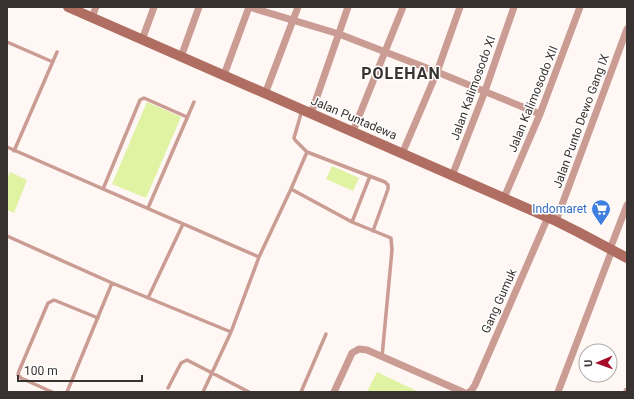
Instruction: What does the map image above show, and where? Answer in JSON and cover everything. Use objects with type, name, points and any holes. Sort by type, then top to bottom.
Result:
[{"type":"street","name":"Jalan Puntadewa","points":[[68,7],[552,219],[627,258]]},
{"type":"street","points":[[92,17],[96,7]]},
{"type":"street","points":[[142,40],[154,7]]},
{"type":"street","points":[[181,57],[199,7]]},
{"type":"street","points":[[224,75],[249,7],[339,34],[540,114]]},
{"type":"street","points":[[265,94],[298,7]]},
{"type":"street","points":[[307,112],[339,34],[348,7]]},
{"type":"street","points":[[354,131],[403,7]]},
{"type":"street","points":[[402,154],[437,72],[460,7]]},
{"type":"street","name":"Jalan Kalimosodo XI","points":[[452,176],[485,91],[514,7]]},
{"type":"street","name":"Jalan Kalimosodo XII","points":[[504,198],[540,114],[580,7]]},
{"type":"street","name":"Jalan Punto Dewo Gang IX","points":[[552,219],[627,31]]},
{"type":"street","points":[[558,392],[627,204]]},
{"type":"street","name":"Gang Gumuk","points":[[469,392],[475,385],[552,219]]},
{"type":"street","points":[[334,392],[352,353],[355,350],[362,349],[463,392]]},
{"type":"lane","points":[[7,42],[53,62]]},
{"type":"lane","points":[[14,151],[57,52]]},
{"type":"lane","points":[[103,189],[140,100],[144,98],[187,117]]},
{"type":"lane","points":[[148,208],[194,102]]},
{"type":"lane","points":[[307,112],[294,138],[307,152],[385,182],[388,185],[388,189],[373,231]]},
{"type":"lane","points":[[7,147],[259,257]]},
{"type":"lane","points":[[204,392],[230,332],[259,257],[307,152]]},
{"type":"lane","points":[[352,222],[370,176]]},
{"type":"lane","points":[[291,189],[352,222],[390,238],[392,244],[382,357]]},
{"type":"lane","points":[[148,298],[183,224]]},
{"type":"lane","points":[[7,236],[112,283],[230,332]]},
{"type":"lane","points":[[66,392],[112,283]]},
{"type":"lane","points":[[52,392],[21,378],[18,375],[18,371],[48,303],[54,300],[98,318]]},
{"type":"lane","points":[[301,392],[326,334]]},
{"type":"lane","points":[[168,388],[181,363],[188,360],[249,392]]},
{"type":"green space","points":[[147,102],[181,117],[146,198],[112,184]]},
{"type":"green space","points":[[332,166],[359,178],[353,191],[326,179]]},
{"type":"green space","points":[[10,172],[27,180],[14,213],[7,210],[7,179]]},
{"type":"green space","points":[[377,372],[419,392],[367,392]]},
{"type":"place","name":"Indomaret","points":[[601,226]]},
{"type":"district","name":"POLEHAN","points":[[401,73]]}]
